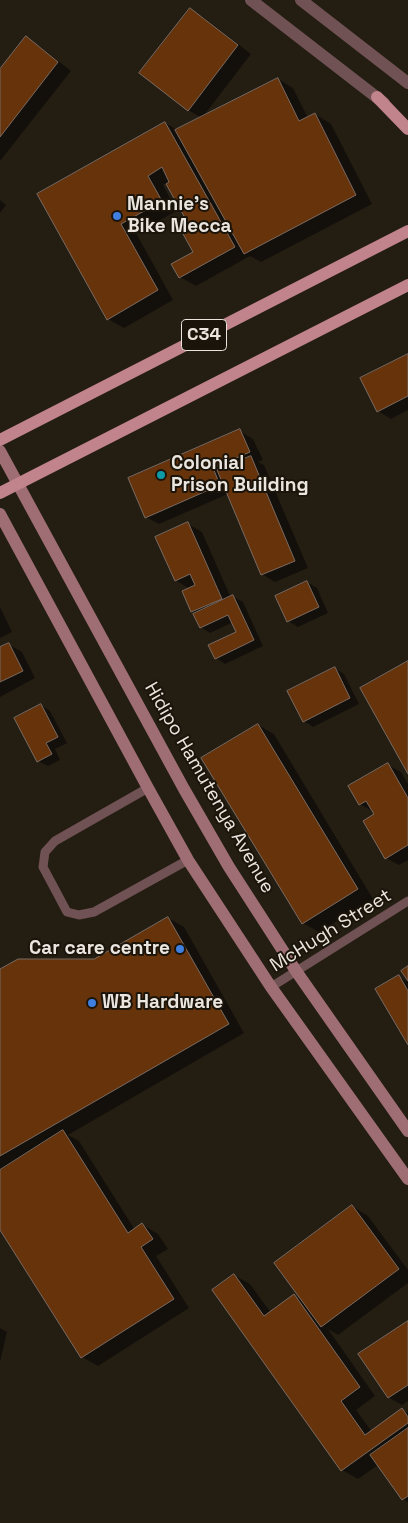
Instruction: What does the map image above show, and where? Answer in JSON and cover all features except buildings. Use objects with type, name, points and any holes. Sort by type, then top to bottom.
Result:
[{"type":"main road","points":[[376,97],[408,129]]},
{"type":"main road","name":"C34","points":[[0,440],[408,231]]},
{"type":"main road","name":"C34","points":[[0,493],[408,285]]},
{"type":"street","points":[[251,0],[408,121]]},
{"type":"street","points":[[301,0],[408,83]]},
{"type":"street","name":"Hidipo Hamutenya Avenue","points":[[0,450],[184,789],[229,867],[296,971],[408,1131]]},
{"type":"street","points":[[0,514],[188,860],[271,987],[408,1179]]},
{"type":"lane","points":[[148,788],[54,841],[45,852],[43,866],[67,912],[79,915],[94,912],[188,860]]},
{"type":"lane","name":"McHugh Street","points":[[271,987],[408,901]]},
{"type":"place","name":"Mannie's Bike Mecca","points":[[117,216]]},
{"type":"place","name":"Colonial Prison Building","points":[[161,475]]},
{"type":"place","name":"Car care centre","points":[[180,949]]},
{"type":"place","name":"WB Hardware","points":[[92,1003]]}]
